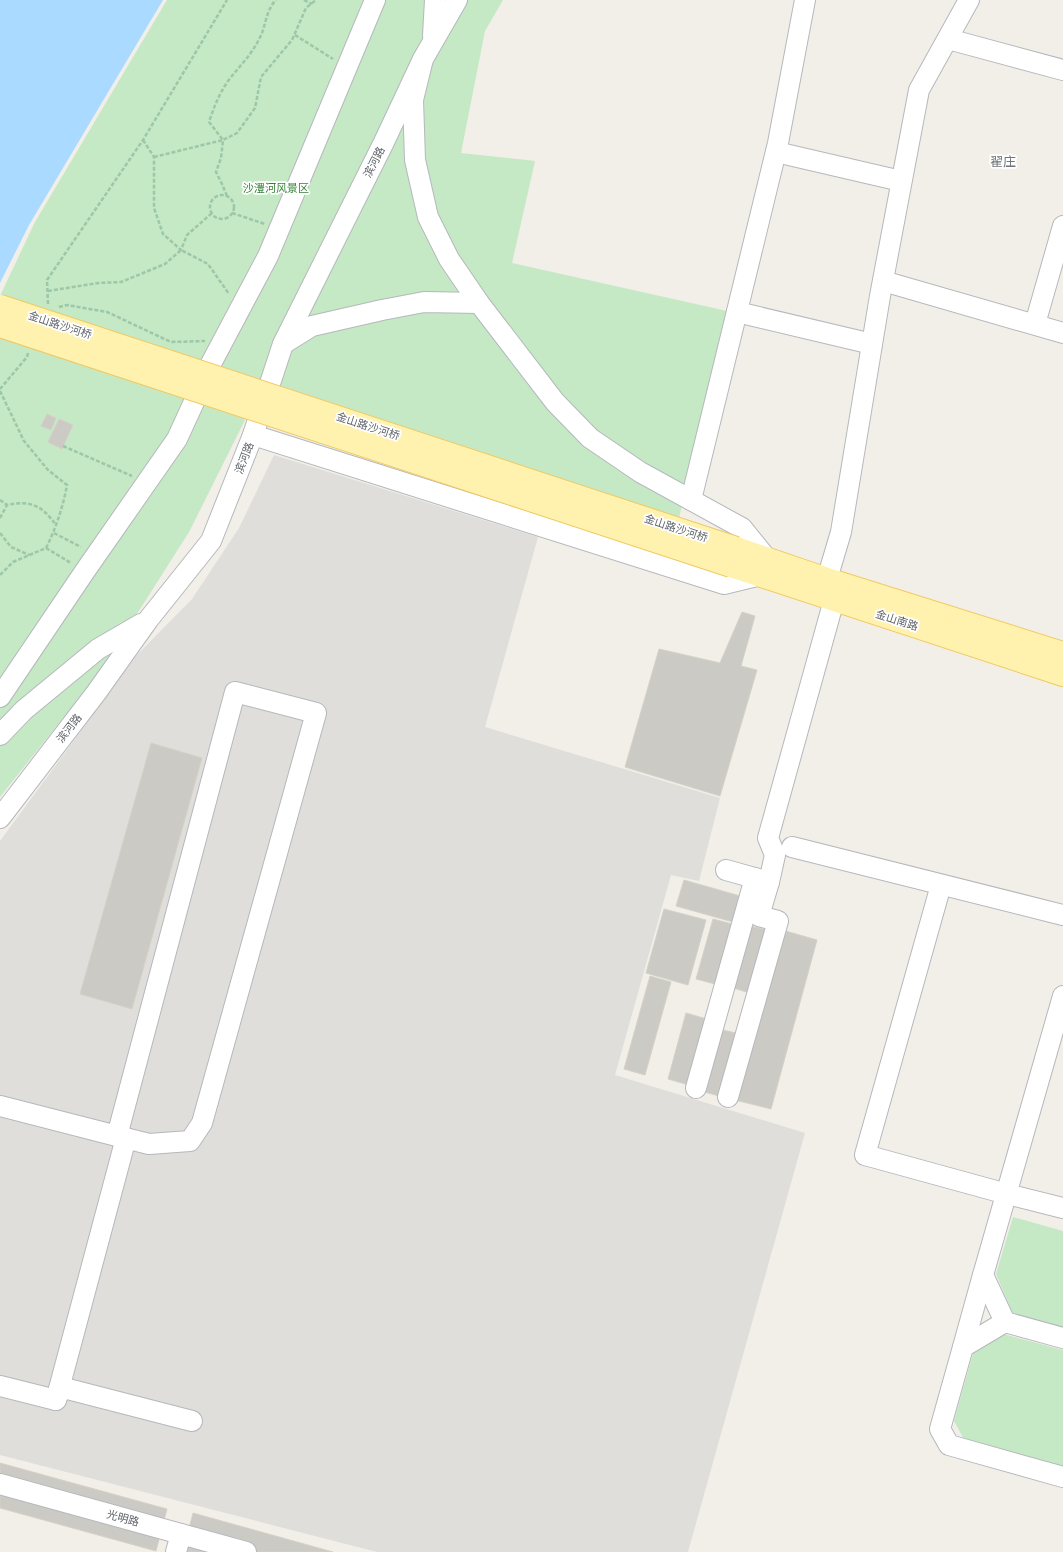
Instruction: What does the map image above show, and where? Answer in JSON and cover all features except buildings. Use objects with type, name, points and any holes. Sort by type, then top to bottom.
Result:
[{"type":"main road","name":"金山路沙河桥","points":[[0,306],[202,382],[733,557]]},
{"type":"main road","name":"金山路沙河桥","points":[[0,326],[202,382]]},
{"type":"main road","name":"金山南路","points":[[733,557],[764,567],[827,579],[1063,653]]},
{"type":"main road","name":"金山南路","points":[[764,567],[834,600],[1063,675]]},
{"type":"street","points":[[0,697],[177,439],[202,382],[268,256],[374,0]]},
{"type":"street","points":[[433,40],[435,0]]},
{"type":"street","points":[[253,434],[724,584],[764,567],[742,528],[640,472],[590,438],[555,402],[479,303],[449,259],[428,217],[415,160],[413,100],[423,59],[457,0]]},
{"type":"street","points":[[690,500],[776,152],[805,0]]},
{"type":"street","points":[[827,579],[841,532],[883,281],[901,181],[920,90],[969,0]]},
{"type":"street","points":[[948,39],[1063,70]]},
{"type":"street","name":"滨河路","points":[[0,818],[96,693],[148,620],[211,541],[253,434],[282,344],[384,142],[423,59]]},
{"type":"street","points":[[776,152],[901,181]]},
{"type":"street","points":[[1035,324],[1063,226]]},
{"type":"street","points":[[883,281],[1063,332]]},
{"type":"street","points":[[282,344],[312,326],[382,310],[424,302],[479,303]]},
{"type":"street","points":[[737,312],[872,344]]},
{"type":"street","points":[[696,1088],[762,880],[775,855],[768,838],[834,600]]},
{"type":"street","points":[[0,735],[24,710],[98,649],[148,620]]},
{"type":"street","points":[[0,1106],[122,1137],[149,1144],[190,1141],[202,1123],[316,713],[235,692],[122,1137],[56,1400],[0,1386]]},
{"type":"street","points":[[792,847],[1063,915]]},
{"type":"street","points":[[726,870],[762,880]]},
{"type":"street","points":[[728,1097],[778,921],[759,916],[762,880]]},
{"type":"street","points":[[941,885],[865,1155],[1063,1208]]},
{"type":"street","points":[[1063,996],[940,1429],[949,1445],[1063,1477]]},
{"type":"street","points":[[983,1276],[1005,1322]]},
{"type":"street","points":[[963,1346],[1005,1322],[1063,1338]]},
{"type":"street","points":[[60,1386],[192,1421]]},
{"type":"street","name":"光明路","points":[[0,1484],[179,1543],[246,1552]]},
{"type":"path","points":[[47,307],[49,302],[47,280],[143,140],[227,0]]},
{"type":"path","points":[[227,196],[219,196],[213,199],[210,206],[212,214],[218,218],[222,219],[229,216],[233,209],[232,202],[227,196],[216,172],[221,158],[223,140],[209,122],[216,100],[229,80],[249,57],[262,34],[270,5],[276,0]]},
{"type":"path","points":[[304,0],[312,4]]},
{"type":"path","points":[[154,157],[223,140],[237,133],[255,108],[261,77],[292,40],[306,8],[316,0]]},
{"type":"path","points":[[295,35],[346,68]]},
{"type":"path","points":[[143,140],[154,157],[154,208],[163,234],[180,250],[208,264],[221,280],[229,294],[244,301]]},
{"type":"path","points":[[232,213],[279,229]]},
{"type":"path","points":[[48,291],[98,283],[121,282],[166,264],[180,250],[187,234],[212,214]]},
{"type":"path","points":[[52,309],[67,305],[107,312],[171,342],[214,342],[221,345]]},
{"type":"path","points":[[0,575],[13,562],[46,548],[54,532],[64,502],[67,485],[48,470],[24,441],[0,390],[27,357],[29,351]]},
{"type":"path","points":[[63,446],[147,482]]},
{"type":"path","points":[[0,500],[7,505]]},
{"type":"path","points":[[0,518],[7,505],[19,502],[33,505],[46,512],[56,525]]},
{"type":"path","points":[[54,532],[96,555]]},
{"type":"path","points":[[0,533],[11,546],[29,555]]},
{"type":"path","points":[[46,548],[85,571]]},
{"type":"shaded area","points":[[274,455],[538,537],[485,727],[720,798],[699,881],[671,875],[615,1075],[805,1133],[688,1552],[377,1552],[0,1455],[0,841],[136,656],[192,599],[239,528]]},
{"type":"green space","name":"沙澧河风景区","points":[[167,0],[503,0],[485,31],[461,153],[535,161],[512,263],[727,311],[679,518],[259,379],[244,422],[189,532],[102,669],[0,797],[0,296],[35,222]]},
{"type":"green space","points":[[1013,1217],[1063,1231],[1063,1329],[1014,1316],[996,1274]]},
{"type":"green space","points":[[1003,1334],[1063,1350],[1063,1467],[965,1441],[954,1421],[974,1350]]},
{"type":"water","points":[[0,0],[163,0],[29,225],[0,283]]},
{"type":"district","name":"翟庄","points":[[1003,161]]}]
